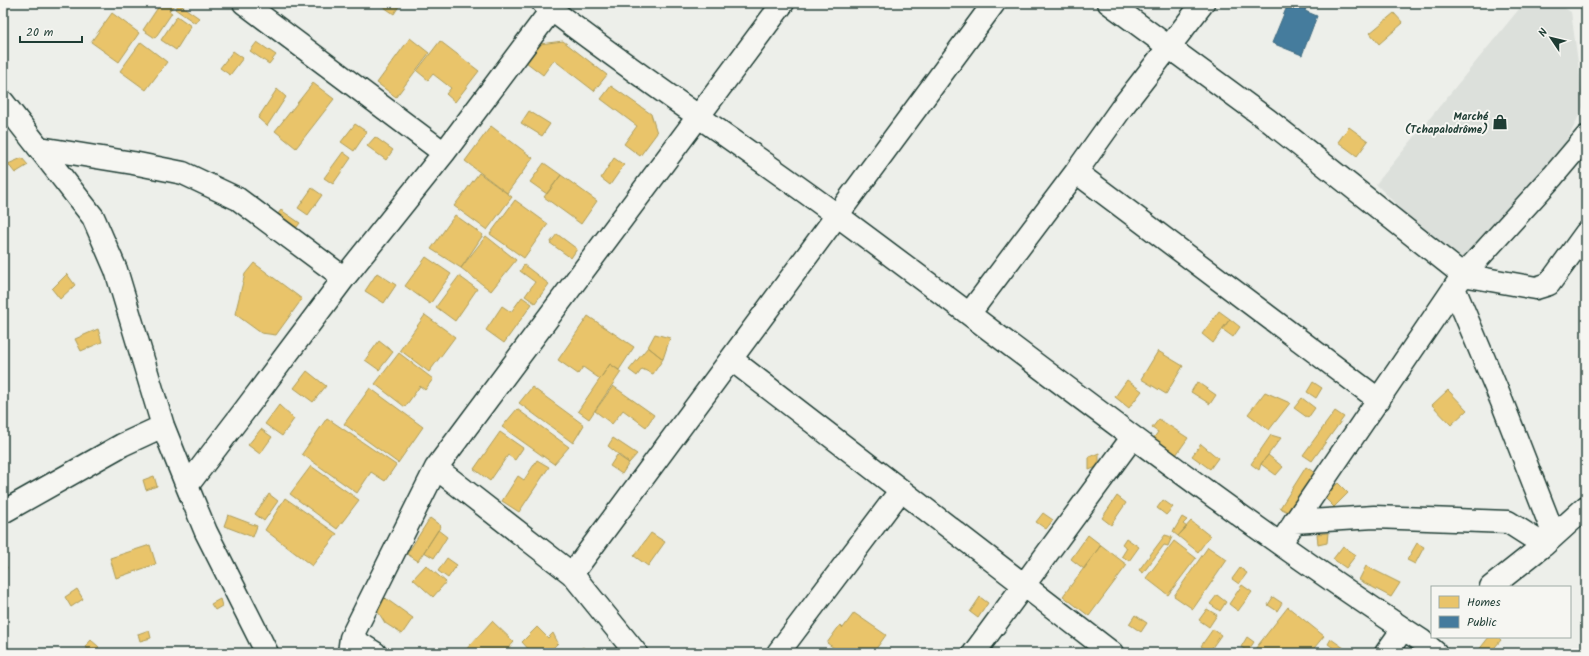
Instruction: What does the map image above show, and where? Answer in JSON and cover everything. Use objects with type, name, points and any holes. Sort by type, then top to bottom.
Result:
[{"type":"street","points":[[244,3],[444,153]]},
{"type":"street","points":[[376,653],[350,645],[436,468],[783,3]]},
{"type":"street","points":[[572,574],[994,3]]},
{"type":"street","points":[[1109,3],[1268,120],[1459,281],[1549,540]]},
{"type":"street","points":[[969,314],[1076,172],[1123,106],[1204,3]]},
{"type":"street","points":[[187,486],[344,278],[444,153],[548,6],[699,117],[838,216],[1132,438],[1280,544],[1403,629],[1430,642]]},
{"type":"street","points":[[3,102],[92,217],[116,270],[163,426],[206,532],[266,653]]},
{"type":"street","points":[[1280,544],[1459,281],[1586,137]]},
{"type":"street","points":[[40,148],[133,163],[183,173],[238,199],[344,278]]},
{"type":"street","points":[[1076,172],[1379,400]]},
{"type":"street","points":[[1459,281],[1536,288],[1549,284],[1586,233]]},
{"type":"street","points":[[731,359],[1112,653]]},
{"type":"street","points":[[3,512],[122,445],[163,426]]},
{"type":"street","points":[[974,653],[1025,586],[1132,438]]},
{"type":"street","points":[[436,468],[572,574],[636,653]]},
{"type":"street","points":[[778,653],[901,490]]},
{"type":"street","points":[[1492,586],[1549,540],[1586,507]]},
{"type":"street","points":[[1294,522],[1374,517],[1508,522],[1549,540]]},
{"type":"street","points":[[1386,653],[1403,629]]},
{"type":"shaded area","points":[[1524,3],[1556,3],[1571,12],[1584,105],[1566,143],[1491,244],[1463,262],[1422,231],[1376,184]]},
{"type":"building: Homes","points":[[161,3],[175,4],[169,11],[172,13],[155,38],[143,30]]},
{"type":"building: Homes","points":[[378,3],[401,3],[394,14]]},
{"type":"building: Homes","points":[[179,4],[199,18],[195,23],[175,9]]},
{"type":"building: Homes","points":[[112,13],[139,33],[119,62],[91,42]]},
{"type":"building: Homes","points":[[1394,13],[1403,23],[1379,44],[1370,33]]},
{"type":"building: Homes","points":[[177,16],[191,26],[176,50],[161,40]]},
{"type":"building: Homes","points":[[410,38],[429,53],[396,97],[377,83]]},
{"type":"building: Homes","points":[[440,41],[479,71],[455,102],[446,94],[451,88],[433,74],[428,80],[417,71]]},
{"type":"building: Homes","points":[[563,41],[607,75],[594,91],[554,60],[543,75],[526,62],[540,44]]},
{"type":"building: Homes","points":[[141,42],[167,62],[146,90],[120,71]]},
{"type":"building: Homes","points":[[257,42],[276,55],[269,64],[250,51]]},
{"type":"building: Homes","points":[[233,51],[243,58],[230,75],[220,68]]},
{"type":"building: Homes","points":[[313,83],[334,99],[296,148],[275,131]]},
{"type":"building: Homes","points":[[611,86],[651,114],[657,133],[640,156],[624,144],[637,126],[601,99]]},
{"type":"building: Homes","points":[[277,89],[286,97],[267,126],[258,118]]},
{"type":"building: Homes","points":[[529,111],[550,124],[542,136],[521,123]]},
{"type":"building: Homes","points":[[355,124],[367,132],[354,151],[341,142]]},
{"type":"building: Homes","points":[[491,126],[533,158],[507,193],[465,161]]},
{"type":"building: Homes","points":[[1349,127],[1368,141],[1357,156],[1338,142]]},
{"type":"building: Homes","points":[[375,137],[393,150],[386,160],[367,146]]},
{"type":"building: Homes","points":[[343,152],[351,158],[333,184],[324,178]]},
{"type":"building: Homes","points":[[22,158],[28,165],[15,173],[8,164]]},
{"type":"building: Homes","points":[[614,158],[624,165],[610,185],[601,178]]},
{"type":"building: Homes","points":[[544,163],[561,175],[547,194],[530,182]]},
{"type":"building: Homes","points":[[479,173],[512,197],[487,230],[454,206]]},
{"type":"building: Homes","points":[[561,175],[597,201],[581,224],[544,197]]},
{"type":"building: Homes","points":[[312,188],[322,195],[308,215],[298,208]]},
{"type":"building: Homes","points":[[515,200],[548,224],[524,258],[490,234]]},
{"type":"building: Homes","points":[[281,210],[300,223],[293,232],[274,219]]},
{"type":"building: Homes","points":[[455,215],[483,235],[461,268],[431,249]]},
{"type":"building: Homes","points":[[557,234],[577,249],[571,258],[550,243]]},
{"type":"building: Homes","points":[[486,236],[516,260],[491,291],[461,268]]},
{"type":"building: Homes","points":[[426,257],[451,274],[430,304],[405,286]]},
{"type":"building: Homes","points":[[254,263],[302,299],[276,335],[261,333],[235,314],[245,274]]},
{"type":"building: Homes","points":[[524,265],[549,284],[535,303],[525,296],[535,282],[520,271]]},
{"type":"building: Homes","points":[[377,273],[396,285],[384,303],[365,291]]},
{"type":"building: Homes","points":[[67,274],[75,285],[60,299],[52,289]]},
{"type":"building: Homes","points":[[459,276],[477,289],[455,321],[436,307]]},
{"type":"building: Homes","points":[[522,297],[532,304],[504,343],[486,330],[502,306],[511,312]]},
{"type":"building: Homes","points":[[1219,311],[1230,319],[1213,343],[1202,334]]},
{"type":"building: Homes","points":[[425,315],[455,337],[429,372],[400,350]]},
{"type":"building: Homes","points":[[588,316],[634,347],[619,370],[610,364],[600,379],[583,367],[578,374],[558,360]]},
{"type":"building: Homes","points":[[1230,319],[1240,327],[1233,337],[1222,329]]},
{"type":"building: Homes","points":[[98,329],[102,342],[81,351],[75,339]]},
{"type":"building: Homes","points":[[655,334],[670,338],[663,359],[648,347]]},
{"type":"building: Homes","points":[[379,341],[393,352],[379,370],[365,360]]},
{"type":"building: Homes","points":[[648,347],[663,359],[653,374],[642,369],[637,376],[629,370]]},
{"type":"building: Homes","points":[[1158,351],[1183,366],[1166,394],[1141,379]]},
{"type":"building: Homes","points":[[399,353],[433,379],[425,390],[420,386],[405,407],[375,384]]},
{"type":"building: Homes","points":[[610,364],[621,372],[589,419],[578,411]]},
{"type":"building: Homes","points":[[307,371],[326,386],[313,402],[294,388]]},
{"type":"building: Homes","points":[[1127,380],[1142,391],[1129,408],[1115,397]]},
{"type":"building: Homes","points":[[1197,382],[1216,395],[1210,404],[1191,392]]},
{"type":"building: Homes","points":[[1313,382],[1322,388],[1316,398],[1307,392]]},
{"type":"building: Homes","points":[[613,386],[654,415],[646,427],[623,410],[612,424],[595,411]]},
{"type":"building: Homes","points":[[532,387],[584,425],[573,443],[519,403]]},
{"type":"building: Homes","points":[[370,388],[423,427],[398,463],[344,424]]},
{"type":"building: Homes","points":[[1448,390],[1467,410],[1451,425],[1432,405]]},
{"type":"building: Homes","points":[[1265,392],[1290,403],[1269,430],[1248,414]]},
{"type":"building: Homes","points":[[1302,398],[1315,408],[1308,418],[1294,408]]},
{"type":"building: Homes","points":[[279,405],[294,419],[282,436],[265,424]]},
{"type":"building: Homes","points":[[517,409],[569,447],[554,464],[502,427]]},
{"type":"building: Homes","points":[[1335,411],[1344,417],[1312,461],[1303,455]]},
{"type":"building: Homes","points":[[327,418],[396,465],[385,481],[371,472],[357,493],[302,454]]},
{"type":"building: Homes","points":[[1159,419],[1188,438],[1176,455],[1153,439],[1158,432],[1152,428]]},
{"type":"building: Homes","points":[[261,429],[272,437],[260,454],[248,445]]},
{"type":"building: Homes","points":[[500,432],[523,448],[515,460],[508,455],[490,481],[474,469]]},
{"type":"building: Homes","points":[[1271,435],[1281,438],[1261,464],[1259,470],[1251,464]]},
{"type":"building: Homes","points":[[613,438],[637,454],[629,463],[608,446]]},
{"type":"building: Homes","points":[[1201,444],[1218,458],[1210,469],[1192,456]]},
{"type":"building: Homes","points":[[1099,453],[1099,466],[1089,470],[1089,457]]},
{"type":"building: Homes","points":[[617,455],[629,463],[622,474],[610,466]]},
{"type":"building: Homes","points":[[1268,455],[1283,467],[1276,475],[1261,464]]},
{"type":"building: Homes","points":[[537,460],[549,467],[519,512],[502,501],[518,476],[524,480]]},
{"type":"building: Homes","points":[[311,466],[359,500],[337,529],[290,494]]},
{"type":"building: Homes","points":[[1306,467],[1315,473],[1290,513],[1280,508]]},
{"type":"building: Homes","points":[[154,476],[157,486],[146,490],[143,480]]},
{"type":"building: Homes","points":[[1338,483],[1348,493],[1334,507],[1324,497]]},
{"type":"building: Homes","points":[[269,494],[278,501],[264,521],[255,514]]},
{"type":"building: Homes","points":[[1117,496],[1126,503],[1111,525],[1102,518]]},
{"type":"building: Homes","points":[[285,498],[337,534],[312,566],[265,530]]},
{"type":"building: Homes","points":[[1163,500],[1173,507],[1166,515],[1157,508]]},
{"type":"building: Homes","points":[[1043,513],[1053,520],[1046,529],[1036,522]]},
{"type":"building: Homes","points":[[228,515],[257,526],[253,537],[224,526]]},
{"type":"building: Homes","points":[[1182,517],[1187,520],[1183,524],[1187,527],[1178,536],[1173,532]]},
{"type":"building: Homes","points":[[430,518],[441,526],[418,561],[407,554]]},
{"type":"building: Homes","points":[[1191,521],[1210,536],[1198,552],[1178,536]]},
{"type":"building: Homes","points":[[438,530],[447,537],[434,558],[424,552]]},
{"type":"building: Homes","points":[[651,533],[665,542],[648,566],[634,556]]},
{"type":"building: Homes","points":[[1328,533],[1327,543],[1318,545],[1317,534]]},
{"type":"building: Homes","points":[[1088,535],[1101,545],[1084,569],[1071,559]]},
{"type":"building: Homes","points":[[1165,535],[1172,537],[1168,546],[1164,545],[1143,573],[1139,570]]},
{"type":"building: Homes","points":[[1126,538],[1139,547],[1129,561],[1122,556],[1127,548],[1122,544]]},
{"type":"building: Homes","points":[[1174,541],[1196,558],[1168,595],[1146,578]]},
{"type":"building: Homes","points":[[1417,543],[1424,547],[1415,564],[1407,560]]},
{"type":"building: Homes","points":[[150,545],[156,564],[116,578],[110,558]]},
{"type":"building: Homes","points":[[1101,545],[1127,565],[1089,616],[1063,596]]},
{"type":"building: Homes","points":[[1343,546],[1356,555],[1346,568],[1333,559]]},
{"type":"building: Homes","points":[[1208,547],[1227,560],[1193,609],[1174,596]]},
{"type":"building: Homes","points":[[447,558],[457,565],[448,578],[438,571]]},
{"type":"building: Homes","points":[[3,565],[7,567],[3,577]]},
{"type":"building: Homes","points":[[426,565],[446,582],[433,597],[413,579]]},
{"type":"building: Homes","points":[[1366,566],[1400,583],[1391,597],[1359,580]]},
{"type":"building: Homes","points":[[1240,568],[1247,573],[1239,584],[1232,579]]},
{"type":"building: Homes","points":[[1242,585],[1252,592],[1238,611],[1229,604]]},
{"type":"building: Homes","points":[[77,589],[83,599],[71,607],[65,597]]},
{"type":"building: Homes","points":[[378,593],[413,618],[402,634],[385,623],[372,602]]},
{"type":"building: Homes","points":[[1217,595],[1226,602],[1220,611],[1210,604]]},
{"type":"building: Homes","points":[[980,597],[988,603],[978,618],[970,612]]},
{"type":"building: Homes","points":[[1273,597],[1282,603],[1277,611],[1268,605]]},
{"type":"building: Homes","points":[[220,599],[222,606],[215,610],[211,604]]},
{"type":"building: Homes","points":[[1288,607],[1324,636],[1310,653],[1252,653]]},
{"type":"building: Homes","points":[[1207,609],[1217,615],[1209,627],[1199,620]]},
{"type":"building: Homes","points":[[854,613],[886,635],[873,653],[841,653],[827,643],[840,625],[843,628]]},
{"type":"building: Homes","points":[[1135,615],[1147,623],[1141,632],[1129,624]]},
{"type":"building: Homes","points":[[492,621],[514,642],[504,653],[463,653]]},
{"type":"building: Homes","points":[[537,627],[548,638],[553,633],[558,643],[548,653],[532,653],[522,642]]},
{"type":"building: Homes","points":[[1213,629],[1221,635],[1209,652],[1201,646]]},
{"type":"building: Homes","points":[[149,630],[151,638],[140,641],[138,634]]},
{"type":"building: Homes","points":[[1247,637],[1254,642],[1248,651],[1241,647]]},
{"type":"building: Homes","points":[[1488,638],[1499,638],[1501,640],[1490,653],[1481,653],[1478,651]]},
{"type":"building: Homes","points":[[1331,639],[1351,653],[1340,653],[1328,644]]},
{"type":"building: Homes","points":[[91,640],[99,647],[94,653],[85,647]]},
{"type":"building: Homes","points":[[583,647],[587,653],[576,653]]},
{"type":"building: Public","points":[[1298,3],[1308,3],[1305,11],[1317,16],[1302,55],[1272,43],[1288,4],[1297,7]]},
{"type":"place","name":"Marché (Tchapalodrôme)","points":[[1500,122]]}]
